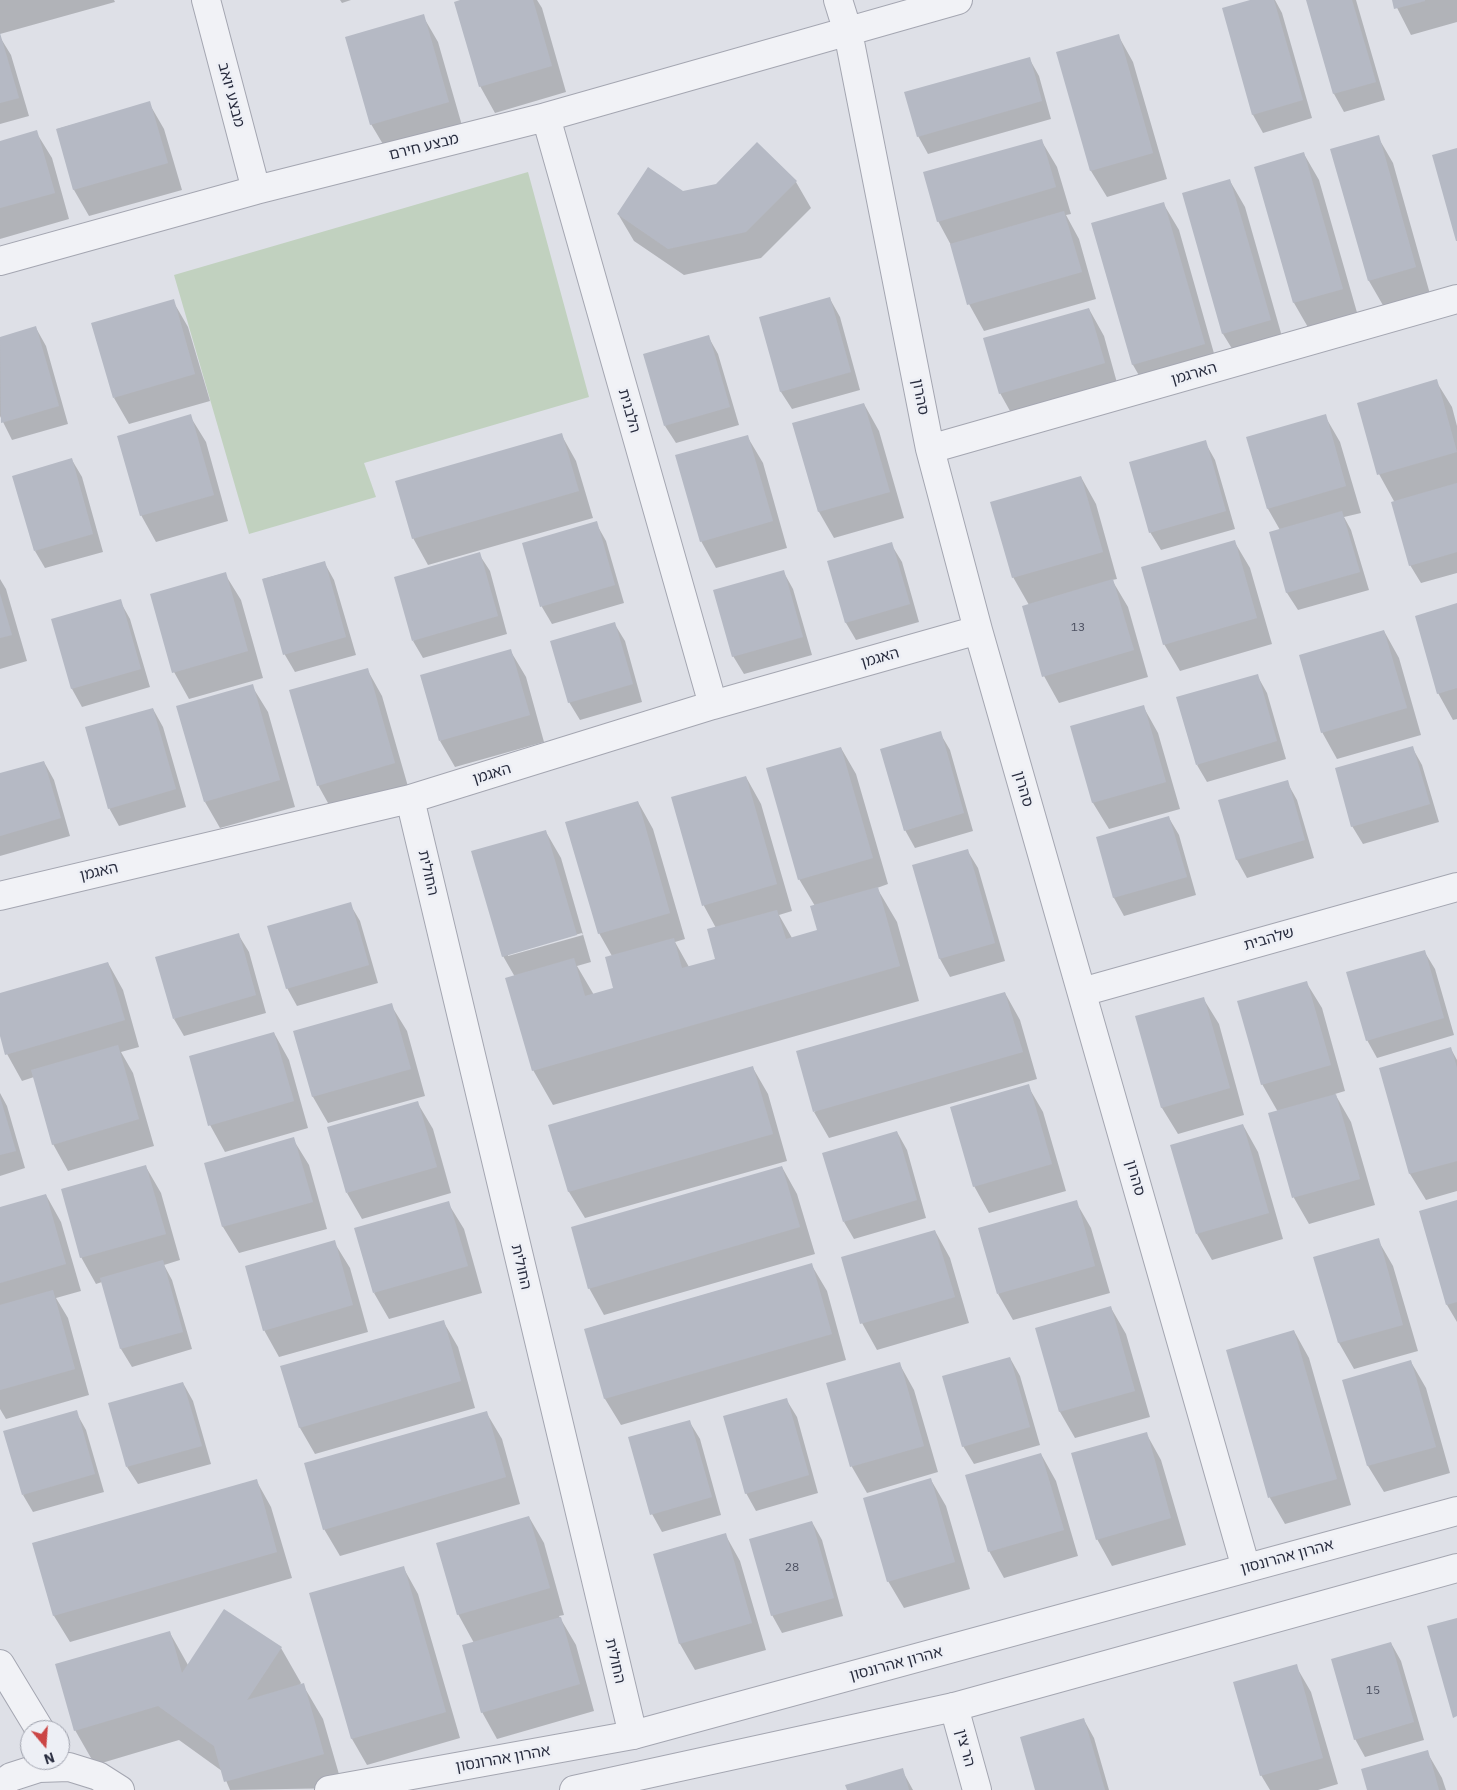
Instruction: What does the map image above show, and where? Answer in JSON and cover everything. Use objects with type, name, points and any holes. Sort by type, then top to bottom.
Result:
[{"type":"street","name":"מבצע יואב","points":[[206,0],[256,190]]},
{"type":"street","name":"סהרון","points":[[838,0],[848,32],[930,450],[978,630],[1246,1568]]},
{"type":"street","name":"מבצע חירם","points":[[0,261],[256,190],[546,117],[958,0]]},
{"type":"street","name":"הלבנית","points":[[546,117],[712,706]]},
{"type":"street","name":"הארגמן","points":[[930,450],[1457,299]]},
{"type":"street","name":"האגמן","points":[[0,896],[410,799],[712,706],[978,630]]},
{"type":"street","name":"החולית","points":[[410,799],[633,1735]]},
{"type":"street","name":"שלהבית","points":[[1082,992],[1457,887]]},
{"type":"street","name":"אהרון אהרונסון","points":[[329,1790],[633,1735],[1457,1511]]},
{"type":"street","points":[[574,1790],[954,1707],[1457,1568]]},
{"type":"street","points":[[0,1664],[34,1720]]},
{"type":"street","name":"הר צין","points":[[954,1707],[977,1790]]},
{"type":"street","points":[[70,1764],[98,1776],[120,1790]]},
{"type":"street","points":[[0,1785],[11,1777],[33,1770]]},
{"type":"green space","points":[[528,172],[589,397],[364,463],[376,497],[249,534],[174,275]]},
{"type":"building","points":[[460,0],[533,0],[552,66],[479,87],[454,2]]},
{"type":"building","points":[[1250,0],[1274,0],[1303,100],[1252,115],[1222,8]]},
{"type":"building","points":[[1306,0],[1352,0],[1376,82],[1333,94]]},
{"type":"building","points":[[1392,0],[1425,0],[1425,1],[1394,9]]},
{"type":"building","points":[[424,14],[449,102],[370,125],[345,37]]},
{"type":"building","points":[[0,33],[19,98],[0,103]]},
{"type":"building","points":[[1119,34],[1153,153],[1090,171],[1056,52]]},
{"type":"building","points":[[1030,57],[1042,101],[917,137],[904,92]]},
{"type":"building","points":[[150,101],[168,163],[73,190],[56,129]]},
{"type":"building","points":[[37,130],[55,193],[0,208],[0,141]]},
{"type":"building","points":[[1379,135],[1416,267],[1368,281],[1330,149]]},
{"type":"building","points":[[1042,139],[1056,187],[937,222],[923,172]]},
{"type":"building","points":[[757,142],[797,181],[746,232],[668,249],[617,214],[648,167],[683,191],[716,184]]},
{"type":"building","points":[[1457,148],[1457,241],[1456,241],[1432,155]]},
{"type":"building","points":[[1304,152],[1343,289],[1293,303],[1254,167]]},
{"type":"building","points":[[1230,179],[1271,320],[1222,334],[1182,193]]},
{"type":"building","points":[[1164,202],[1205,344],[1132,365],[1091,223]]},
{"type":"building","points":[[1064,211],[1082,272],[967,305],[950,244]]},
{"type":"building","points":[[830,297],[851,372],[780,392],[759,317]]},
{"type":"building","points":[[174,299],[195,374],[113,398],[91,323]]},
{"type":"building","points":[[1089,308],[1105,363],[999,394],[983,338]]},
{"type":"building","points":[[36,326],[59,406],[1,423],[0,337]]},
{"type":"building","points":[[709,335],[730,407],[664,426],[643,354]]},
{"type":"building","points":[[1437,379],[1457,452],[1377,475],[1357,403]]},
{"type":"building","points":[[864,403],[890,492],[818,512],[792,423]]},
{"type":"building","points":[[191,414],[214,495],[140,516],[117,436]]},
{"type":"building","points":[[1326,414],[1346,486],[1267,509],[1246,437]]},
{"type":"building","points":[[562,433],[579,491],[412,539],[395,481]]},
{"type":"building","points":[[748,435],[773,521],[700,542],[675,455]]},
{"type":"building","points":[[1206,440],[1226,511],[1149,533],[1129,462]]},
{"type":"building","points":[[72,458],[93,534],[34,551],[12,476]]},
{"type":"building","points":[[1081,476],[1103,552],[1012,578],[990,502]]},
{"type":"building","points":[[1457,483],[1457,552],[1409,566],[1391,502]]},
{"type":"building","points":[[1342,511],[1360,572],[1286,593],[1269,532]]},
{"type":"building","points":[[597,521],[615,585],[540,607],[522,543]]},
{"type":"building","points":[[1235,540],[1257,618],[1163,645],[1141,567]]},
{"type":"building","points":[[892,542],[910,604],[845,623],[827,561]]},
{"type":"building","points":[[480,552],[498,616],[412,641],[394,577]]},
{"type":"building","points":[[325,561],[346,637],[283,655],[262,579]]},
{"type":"building","points":[[784,570],[803,637],[732,657],[713,590]]},
{"type":"building","points":[[226,572],[248,651],[172,673],[150,594]]},
{"type":"building","points":[[1113,579],[1134,650],[1042,677],[1022,606]]},
{"type":"building","points":[[0,594],[12,635],[0,638]]},
{"type":"building","points":[[121,599],[141,669],[71,689],[51,619]]},
{"type":"building","points":[[1457,603],[1457,688],[1437,694],[1415,616]]},
{"type":"building","points":[[615,622],[633,684],[568,703],[550,641]]},
{"type":"building","points":[[1384,630],[1407,708],[1321,733],[1299,655]]},
{"type":"building","points":[[511,649],[530,715],[439,741],[420,675]]},
{"type":"building","points":[[368,668],[395,763],[317,786],[289,690]]},
{"type":"building","points":[[1258,674],[1277,741],[1196,765],[1176,697]]},
{"type":"building","points":[[253,684],[280,780],[204,802],[176,706]]},
{"type":"building","points":[[1144,705],[1166,782],[1092,803],[1070,726]]},
{"type":"building","points":[[153,708],[176,789],[108,809],[85,727]]},
{"type":"building","points":[[941,731],[964,813],[904,831],[880,749]]},
{"type":"building","points":[[1413,746],[1430,804],[1351,827],[1335,768]]},
{"type":"building","points":[[841,747],[873,858],[798,880],[766,768]]},
{"type":"building","points":[[44,761],[61,818],[0,836],[0,773]]},
{"type":"building","points":[[746,776],[777,884],[702,906],[671,797]]},
{"type":"building","points":[[1288,780],[1305,840],[1236,860],[1218,800]]},
{"type":"building","points":[[638,801],[670,913],[598,934],[565,822]]},
{"type":"building","points":[[1169,816],[1187,877],[1113,898],[1096,837]]},
{"type":"building","points":[[546,830],[577,935],[502,957],[471,851]]},
{"type":"building","points":[[968,849],[995,943],[939,959],[912,865]]},
{"type":"building","points":[[878,887],[900,966],[532,1071],[505,978],[574,958],[585,996],[613,988],[605,957],[674,938],[682,968],[715,959],[707,929],[777,910],[786,939],[817,930],[810,906]]},
{"type":"building","points":[[351,902],[369,965],[286,989],[267,926]]},
{"type":"building","points":[[239,933],[256,995],[173,1019],[155,957]]},
{"type":"building","points":[[1425,950],[1444,1018],[1366,1041],[1346,972]]},
{"type":"building","points":[[108,962],[125,1020],[5,1055],[0,1036],[0,993]]},
{"type":"building","points":[[1307,981],[1331,1065],[1261,1085],[1237,1001]]},
{"type":"building","points":[[1005,992],[1023,1052],[813,1112],[796,1051]]},
{"type":"building","points":[[1204,997],[1230,1088],[1161,1108],[1135,1016]]},
{"type":"building","points":[[392,1003],[411,1069],[312,1097],[293,1031]]},
{"type":"building","points":[[274,1032],[294,1101],[208,1126],[189,1056]]},
{"type":"building","points":[[118,1045],[139,1119],[52,1145],[31,1070]]},
{"type":"building","points":[[1451,1047],[1457,1068],[1457,1161],[1409,1174],[1379,1068]]},
{"type":"building","points":[[753,1066],[773,1134],[568,1192],[548,1125]]},
{"type":"building","points":[[1029,1084],[1052,1164],[973,1187],[950,1107]]},
{"type":"building","points":[[1336,1094],[1360,1179],[1292,1198],[1268,1113]]},
{"type":"building","points":[[0,1097],[16,1151],[0,1155]]},
{"type":"building","points":[[418,1101],[437,1167],[346,1193],[327,1127]]},
{"type":"building","points":[[1243,1124],[1269,1213],[1196,1234],[1170,1145]]},
{"type":"building","points":[[897,1131],[917,1200],[843,1222],[822,1153]]},
{"type":"building","points":[[294,1137],[313,1202],[222,1227],[204,1163]]},
{"type":"building","points":[[146,1165],[166,1234],[80,1258],[61,1189]]},
{"type":"building","points":[[782,1166],[800,1227],[588,1289],[571,1227]]},
{"type":"building","points":[[46,1194],[66,1264],[0,1283],[0,1207]]},
{"type":"building","points":[[1077,1200],[1095,1266],[997,1294],[978,1228]]},
{"type":"building","points":[[1457,1200],[1457,1302],[1446,1305],[1419,1211]]},
{"type":"building","points":[[449,1201],[468,1266],[373,1293],[354,1228]]},
{"type":"building","points":[[935,1230],[955,1297],[860,1324],[841,1257]]},
{"type":"building","points":[[1379,1238],[1403,1325],[1338,1343],[1313,1257]]},
{"type":"building","points":[[335,1240],[353,1305],[263,1331],[245,1266]]},
{"type":"building","points":[[163,1260],[183,1332],[120,1349],[100,1278]]},
{"type":"building","points":[[812,1263],[832,1334],[604,1399],[584,1329]]},
{"type":"building","points":[[53,1290],[75,1369],[0,1390],[0,1305]]},
{"type":"building","points":[[1111,1306],[1135,1391],[1059,1412],[1035,1328]]},
{"type":"building","points":[[444,1320],[461,1381],[299,1428],[280,1366]]},
{"type":"building","points":[[1294,1330],[1337,1479],[1268,1498],[1226,1350]]},
{"type":"building","points":[[1010,1357],[1030,1427],[962,1447],[942,1376]]},
{"type":"building","points":[[1411,1360],[1436,1447],[1367,1466],[1342,1380]]},
{"type":"building","points":[[900,1362],[924,1446],[850,1467],[826,1383]]},
{"type":"building","points":[[183,1382],[202,1446],[126,1467],[108,1403]]},
{"type":"building","points":[[787,1398],[809,1475],[745,1494],[723,1416]]},
{"type":"building","points":[[77,1410],[95,1474],[22,1495],[3,1431]]},
{"type":"building","points":[[487,1411],[506,1477],[323,1530],[304,1463]]},
{"type":"building","points":[[690,1420],[712,1497],[650,1515],[628,1437]]},
{"type":"building","points":[[1147,1432],[1171,1518],[1096,1540],[1071,1453]]},
{"type":"building","points":[[1041,1453],[1064,1530],[988,1552],[965,1475]]},
{"type":"building","points":[[931,1478],[955,1562],[887,1582],[863,1498]]},
{"type":"building","points":[[257,1479],[277,1552],[53,1616],[32,1543]]},
{"type":"building","points":[[529,1516],[550,1588],[457,1615],[436,1543]]},
{"type":"building","points":[[812,1521],[834,1598],[771,1616],[749,1539]]},
{"type":"building","points":[[726,1533],[752,1623],[679,1644],[653,1554]]},
{"type":"building","points":[[404,1566],[446,1712],[351,1739],[309,1593]]},
{"type":"building","points":[[224,1609],[282,1647],[247,1700],[304,1683],[324,1754],[224,1782],[214,1746],[158,1706],[74,1731],[55,1664],[170,1631],[182,1673]]},
{"type":"building","points":[[561,1617],[580,1684],[481,1713],[462,1645]]},
{"type":"building","points":[[1457,1618],[1457,1716],[1453,1718],[1427,1626]]},
{"type":"building","points":[[1391,1642],[1414,1722],[1354,1740],[1331,1659]]},
{"type":"building","points":[[1297,1664],[1323,1758],[1260,1776],[1233,1682]]},
{"type":"building","points":[[1084,1718],[1105,1790],[1035,1790],[1020,1737]]},
{"type":"building","points":[[1428,1750],[1439,1790],[1367,1790],[1361,1769]]},
{"type":"building","points":[[903,1768],[909,1790],[847,1790],[845,1785]]}]
